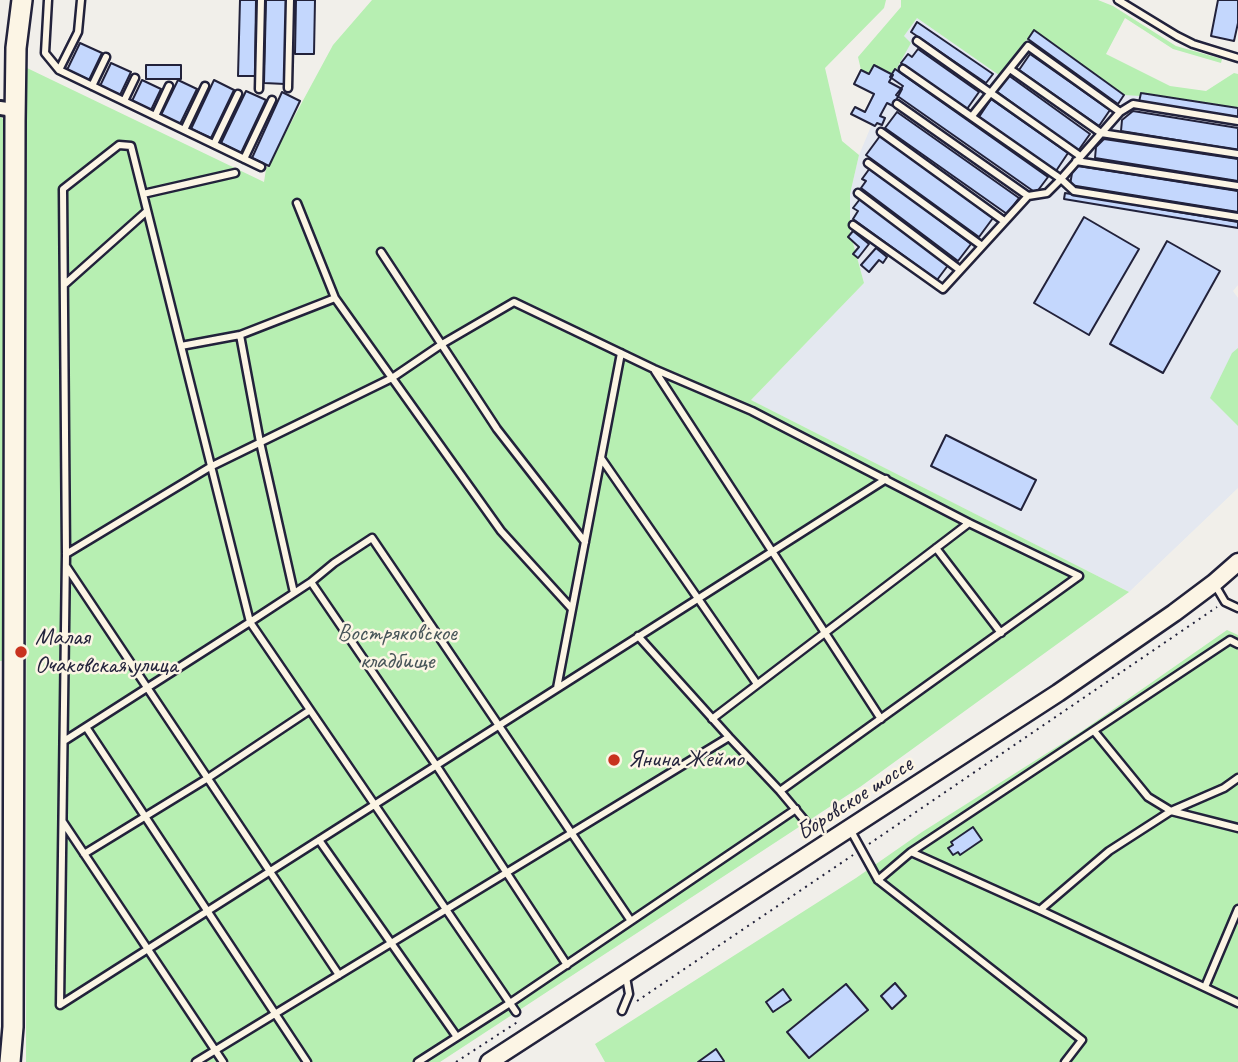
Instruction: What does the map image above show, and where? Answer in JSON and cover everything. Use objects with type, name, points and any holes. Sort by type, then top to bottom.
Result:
[{"type":"main road","points":[[10,1062],[13,1027],[6,985],[7,114],[22,0]]},
{"type":"street","name":"Боровское шоссе","points":[[489,1062],[1058,693],[1174,613],[1238,562]]},
{"type":"lane","points":[[48,0],[45,52],[59,70],[261,167]]},
{"type":"lane","points":[[59,70],[78,32],[81,0]]},
{"type":"lane","points":[[259,89],[261,0]]},
{"type":"lane","points":[[288,88],[290,0]]},
{"type":"lane","points":[[1118,0],[1185,40],[1238,58]]},
{"type":"lane","points":[[916,41],[991,92],[1078,159],[1238,186]]},
{"type":"lane","points":[[972,116],[1028,46],[1120,112]]},
{"type":"lane","points":[[92,86],[106,57]]},
{"type":"lane","points":[[903,69],[1074,191],[1238,217]]},
{"type":"lane","points":[[1010,69],[1101,133],[1238,154]]},
{"type":"lane","points":[[124,102],[135,78]]},
{"type":"lane","points":[[155,116],[169,86]]},
{"type":"lane","points":[[184,130],[205,86]]},
{"type":"lane","points":[[214,144],[238,94]]},
{"type":"lane","points":[[244,159],[272,100]]},
{"type":"lane","points":[[897,104],[1028,196]]},
{"type":"lane","points":[[853,225],[943,289],[1028,196],[1046,192],[1120,112],[1133,104],[1238,121]]},
{"type":"lane","points":[[881,132],[1004,221]]},
{"type":"lane","points":[[516,1012],[375,804],[250,622],[131,146],[119,145],[63,189],[66,566],[60,1005],[208,911],[270,871],[319,840],[375,804],[436,765],[498,726],[638,636],[886,479]]},
{"type":"lane","points":[[869,163],[982,246]]},
{"type":"lane","points":[[143,194],[235,173]]},
{"type":"lane","points":[[858,193],[960,270]]},
{"type":"lane","points":[[297,203],[335,298],[501,531],[572,609]]},
{"type":"lane","points":[[64,285],[147,211]]},
{"type":"lane","points":[[381,252],[497,429],[585,542]]},
{"type":"lane","points":[[181,346],[240,335],[335,298]]},
{"type":"lane","points":[[66,554],[210,467],[392,378],[442,344],[514,302],[621,354],[752,411],[969,523],[1079,576],[780,791]]},
{"type":"lane","points":[[240,335],[260,442],[295,593]]},
{"type":"lane","points":[[557,688],[621,354]]},
{"type":"lane","points":[[654,369],[881,719]]},
{"type":"lane","points":[[601,458],[757,684]]},
{"type":"lane","points":[[712,719],[969,523]]},
{"type":"lane","points":[[64,741],[295,593],[334,562],[372,538],[631,921]]},
{"type":"lane","points":[[936,548],[1001,633]]},
{"type":"lane","points":[[66,566],[339,975]]},
{"type":"lane","points":[[311,582],[436,765],[566,965]]},
{"type":"lane","points":[[1214,583],[1225,602],[1238,608]]},
{"type":"lane","points":[[638,636],[806,822]]},
{"type":"lane","points":[[878,880],[911,852],[1230,640],[1238,643]]},
{"type":"lane","points":[[85,855],[310,710]]},
{"type":"lane","points":[[86,727],[307,1062]]},
{"type":"lane","points":[[1094,731],[1148,797],[1171,811],[1238,828]]},
{"type":"lane","points":[[196,1062],[729,737]]},
{"type":"lane","points":[[1040,910],[1109,850],[1171,811],[1224,788],[1238,778]]},
{"type":"lane","points":[[418,1062],[510,1003],[796,809]]},
{"type":"lane","points":[[62,820],[223,1062]]},
{"type":"lane","points":[[850,829],[878,880],[1082,1040],[1065,1062]]},
{"type":"lane","points":[[319,840],[457,1037]]},
{"type":"lane","points":[[911,852],[1238,1003]]},
{"type":"lane","points":[[1205,987],[1238,909]]},
{"type":"lane","points":[[622,1012],[629,994],[625,974]]},
{"type":"path","points":[[622,1012],[1225,602]]},
{"type":"path","points":[[456,1062],[521,1020]]},
{"type":"shaded area","points":[[917,18],[999,75],[1034,30],[1141,93],[1238,108],[1238,285],[1233,291],[1238,298],[1238,488],[1129,592],[751,400],[864,283],[850,232],[850,194],[859,155],[872,124],[882,125],[885,118],[880,116],[887,103],[894,106],[902,89],[889,82],[910,43],[904,36]]},
{"type":"green space","name":"Востряковское кладбище","points":[[372,0],[886,0],[884,8],[825,68],[842,141],[859,155],[850,194],[850,232],[864,283],[751,400],[1129,592],[860,787],[440,1062],[26,1062],[27,68],[264,182],[266,169],[333,45]]},
{"type":"green space","points":[[901,0],[1098,0],[1113,6],[1176,46],[1222,59],[1221,63],[1173,49],[1125,18],[1106,54],[1170,86],[1206,91],[1234,73],[1238,74],[1238,108],[1141,93],[1140,96],[1124,95],[1034,31],[999,75],[917,18],[904,36],[911,43],[893,75],[874,65],[869,74],[861,70],[858,57],[901,7]]},
{"type":"green space","points":[[0,116],[5,121],[3,661],[0,661]]},
{"type":"green space","points":[[1238,348],[1238,426],[1210,398],[1232,353]]},
{"type":"green space","points":[[1227,630],[1238,635],[1238,1062],[605,1062],[595,1044],[1082,731]]},
{"type":"building","points":[[240,0],[256,0],[255,76],[238,76]]},
{"type":"building","points":[[266,0],[287,0],[285,84],[264,83]]},
{"type":"building","points":[[296,0],[315,0],[314,54],[295,54]]},
{"type":"building","points":[[1218,0],[1238,0],[1238,23],[1234,41],[1211,36]]},
{"type":"building","points":[[917,22],[993,74],[986,83],[911,32]]},
{"type":"building","points":[[1034,30],[1124,95],[1118,104],[1028,39]]},
{"type":"building","points":[[80,43],[102,53],[89,80],[67,70]]},
{"type":"building","points":[[918,49],[979,92],[967,109],[901,63],[908,54],[912,57]]},
{"type":"building","points":[[1030,54],[1110,110],[1099,126],[1019,70]]},
{"type":"building","points":[[111,63],[131,72],[120,95],[100,86]]},
{"type":"building","points":[[146,65],[181,65],[181,79],[146,79]]},
{"type":"building","points":[[874,65],[893,75],[889,82],[902,89],[893,106],[887,103],[880,116],[885,118],[882,125],[877,123],[875,126],[851,114],[855,107],[865,112],[874,94],[854,84],[861,70],[869,74]]},
{"type":"building","points":[[895,69],[1048,177],[1036,193],[896,95],[903,86],[890,77]]},
{"type":"building","points":[[1008,75],[1090,134],[1078,151],[996,91]]},
{"type":"building","points":[[142,80],[161,89],[151,110],[132,101]]},
{"type":"building","points":[[178,80],[197,89],[180,124],[161,115]]},
{"type":"building","points":[[214,80],[234,90],[211,138],[191,129]]},
{"type":"building","points":[[246,91],[266,100],[241,153],[221,143]]},
{"type":"building","points":[[282,92],[300,101],[269,166],[252,158]]},
{"type":"building","points":[[1141,93],[1238,108],[1238,117],[1139,102]]},
{"type":"building","points":[[991,99],[1068,153],[1056,171],[979,117]]},
{"type":"building","points":[[1133,111],[1238,128],[1238,150],[1121,131],[1122,120]]},
{"type":"building","points":[[897,112],[1019,198],[1007,214],[885,128]]},
{"type":"building","points":[[880,136],[993,218],[979,237],[866,155]]},
{"type":"building","points":[[1104,139],[1238,159],[1238,181],[1095,158],[1096,147]]},
{"type":"building","points":[[1078,166],[1238,191],[1238,212],[1070,185],[1072,173]]},
{"type":"building","points":[[870,168],[971,244],[958,261],[861,188],[866,181],[862,179]]},
{"type":"building","points":[[1065,193],[1238,222],[1238,228],[1064,199]]},
{"type":"building","points":[[860,199],[949,264],[937,280],[853,219],[858,211],[853,208]]},
{"type":"building","points":[[1084,217],[1139,249],[1089,335],[1034,303]]},
{"type":"building","points":[[853,231],[869,244],[858,258],[853,254],[859,247],[848,237]]},
{"type":"building","points":[[1167,241],[1220,271],[1163,373],[1110,344]]},
{"type":"building","points":[[876,248],[887,257],[883,263],[879,260],[869,272],[861,265]]},
{"type":"building","points":[[946,435],[1036,480],[1021,510],[931,466]]},
{"type":"building","points":[[973,827],[982,840],[960,855],[958,852],[953,855],[948,848],[953,845],[951,842]]},
{"type":"building","points":[[895,983],[906,996],[892,1009],[881,996]]},
{"type":"building","points":[[846,984],[868,1010],[809,1058],[787,1032]]},
{"type":"building","points":[[783,989],[791,1000],[773,1012],[766,1002]]},
{"type":"building","points":[[716,1049],[723,1062],[698,1062]]},
{"type":"place","name":"Малая Очаковская улица","points":[[21,652]]},
{"type":"place","name":"Янина Жеймо","points":[[614,760]]}]
